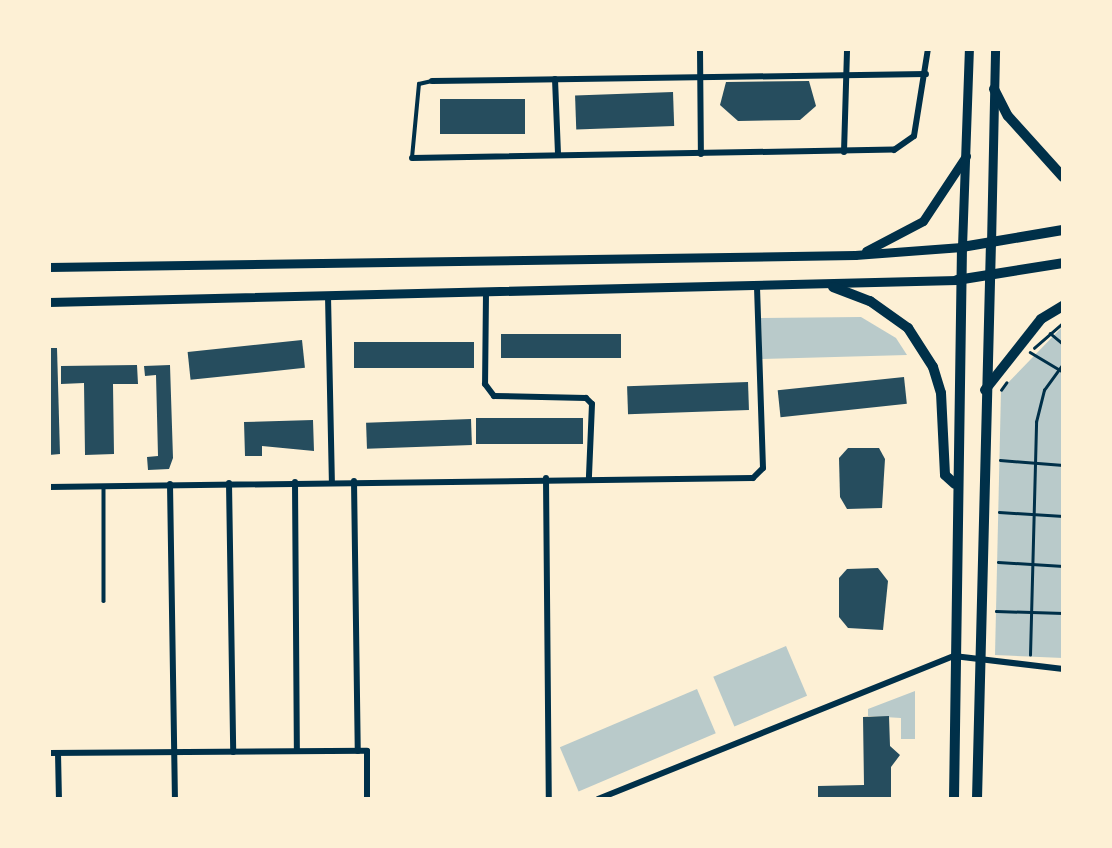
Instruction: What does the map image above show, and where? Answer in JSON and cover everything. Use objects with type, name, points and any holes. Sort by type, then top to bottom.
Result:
[{"type":"main road","points":[[954,799],[957,280],[962,247],[967,154],[969,49]]},
{"type":"main road","points":[[977,799],[983,393],[995,49]]},
{"type":"main road","points":[[994,89],[1008,116],[1063,177]]},
{"type":"main road","points":[[855,255],[923,221],[967,154]]},
{"type":"main road","points":[[49,267],[855,255],[990,244],[1063,230]]},
{"type":"main road","points":[[49,302],[833,287],[957,280],[1063,263]]},
{"type":"main road","points":[[833,287],[870,301],[908,328],[933,367],[941,393],[944,475],[955,484]]},
{"type":"main road","points":[[983,393],[1041,319],[1063,306]]},
{"type":"street","points":[[700,49],[701,154]]},
{"type":"street","points":[[844,152],[847,49]]},
{"type":"street","points":[[412,158],[844,152],[911,144],[926,74],[928,49]]},
{"type":"street","points":[[432,81],[926,74]]},
{"type":"street","points":[[555,79],[558,155]]},
{"type":"street","points":[[49,487],[762,475],[757,288]]},
{"type":"street","points":[[485,293],[485,384],[494,396],[586,398],[592,404],[589,477]]},
{"type":"street","points":[[328,296],[332,481]]},
{"type":"street","points":[[546,478],[549,799]]},
{"type":"street","points":[[354,481],[358,751]]},
{"type":"street","points":[[295,482],[297,751]]},
{"type":"street","points":[[170,484],[175,799]]},
{"type":"street","points":[[229,484],[233,752]]},
{"type":"street","points":[[598,799],[954,656],[1063,669]]},
{"type":"street","points":[[49,753],[367,751],[368,799]]},
{"type":"street","points":[[58,753],[59,799]]},
{"type":"lane","points":[[412,158],[419,84],[432,81]]},
{"type":"lane","points":[[104,486],[104,601]]},
{"type":"path","points":[[1022,361],[1063,323]]},
{"type":"path","points":[[1050,333],[1063,344]]},
{"type":"path","points":[[1029,352],[1063,372]]},
{"type":"path","points":[[1030,666],[1036,463],[1044,390],[1063,364]]},
{"type":"path","points":[[1002,390],[1008,380]]},
{"type":"path","points":[[1000,460],[1063,465]]},
{"type":"path","points":[[999,512],[1063,516]]},
{"type":"path","points":[[998,562],[1063,566]]},
{"type":"path","points":[[996,611],[1063,613]]},
{"type":"shaded area","points":[[861,317],[896,338],[907,355],[762,359],[761,318]]},
{"type":"shaded area","points":[[1063,326],[1063,658],[995,655],[1001,390]]},
{"type":"shaded area","points":[[786,646],[807,696],[734,727],[713,677]]},
{"type":"shaded area","points":[[697,689],[716,733],[579,791],[560,747]]},
{"type":"shaded area","points":[[915,691],[915,739],[901,739],[901,718],[868,716],[868,709]]},
{"type":"building","points":[[809,81],[816,106],[800,120],[738,121],[720,105],[726,82]]},
{"type":"building","points":[[673,92],[674,126],[576,129],[575,95]]},
{"type":"building","points":[[440,99],[525,99],[525,134],[440,134]]},
{"type":"building","points":[[501,334],[621,334],[621,358],[501,358]]},
{"type":"building","points":[[302,340],[305,368],[191,380],[188,352]]},
{"type":"building","points":[[354,342],[474,342],[474,368],[354,368]]},
{"type":"building","points":[[49,348],[57,348],[60,454],[49,455]]},
{"type":"building","points":[[137,365],[138,384],[113,384],[114,454],[85,455],[84,383],[61,384],[61,366]]},
{"type":"building","points":[[170,365],[173,458],[169,469],[148,470],[147,457],[158,456],[156,375],[145,376],[144,366]]},
{"type":"building","points":[[904,377],[907,404],[781,417],[778,390]]},
{"type":"building","points":[[748,382],[749,410],[628,414],[627,386]]},
{"type":"building","points":[[476,418],[583,418],[583,444],[476,444]]},
{"type":"building","points":[[471,419],[472,445],[367,449],[366,423]]},
{"type":"building","points":[[313,420],[314,451],[262,446],[262,456],[245,456],[244,422]]},
{"type":"building","points":[[848,448],[879,448],[885,459],[882,508],[847,509],[840,497],[839,458]]},
{"type":"building","points":[[878,568],[888,581],[883,630],[848,628],[839,617],[839,578],[847,569]]},
{"type":"building","points":[[889,716],[890,746],[900,755],[891,767],[891,798],[818,799],[818,786],[864,785],[863,717]]}]
